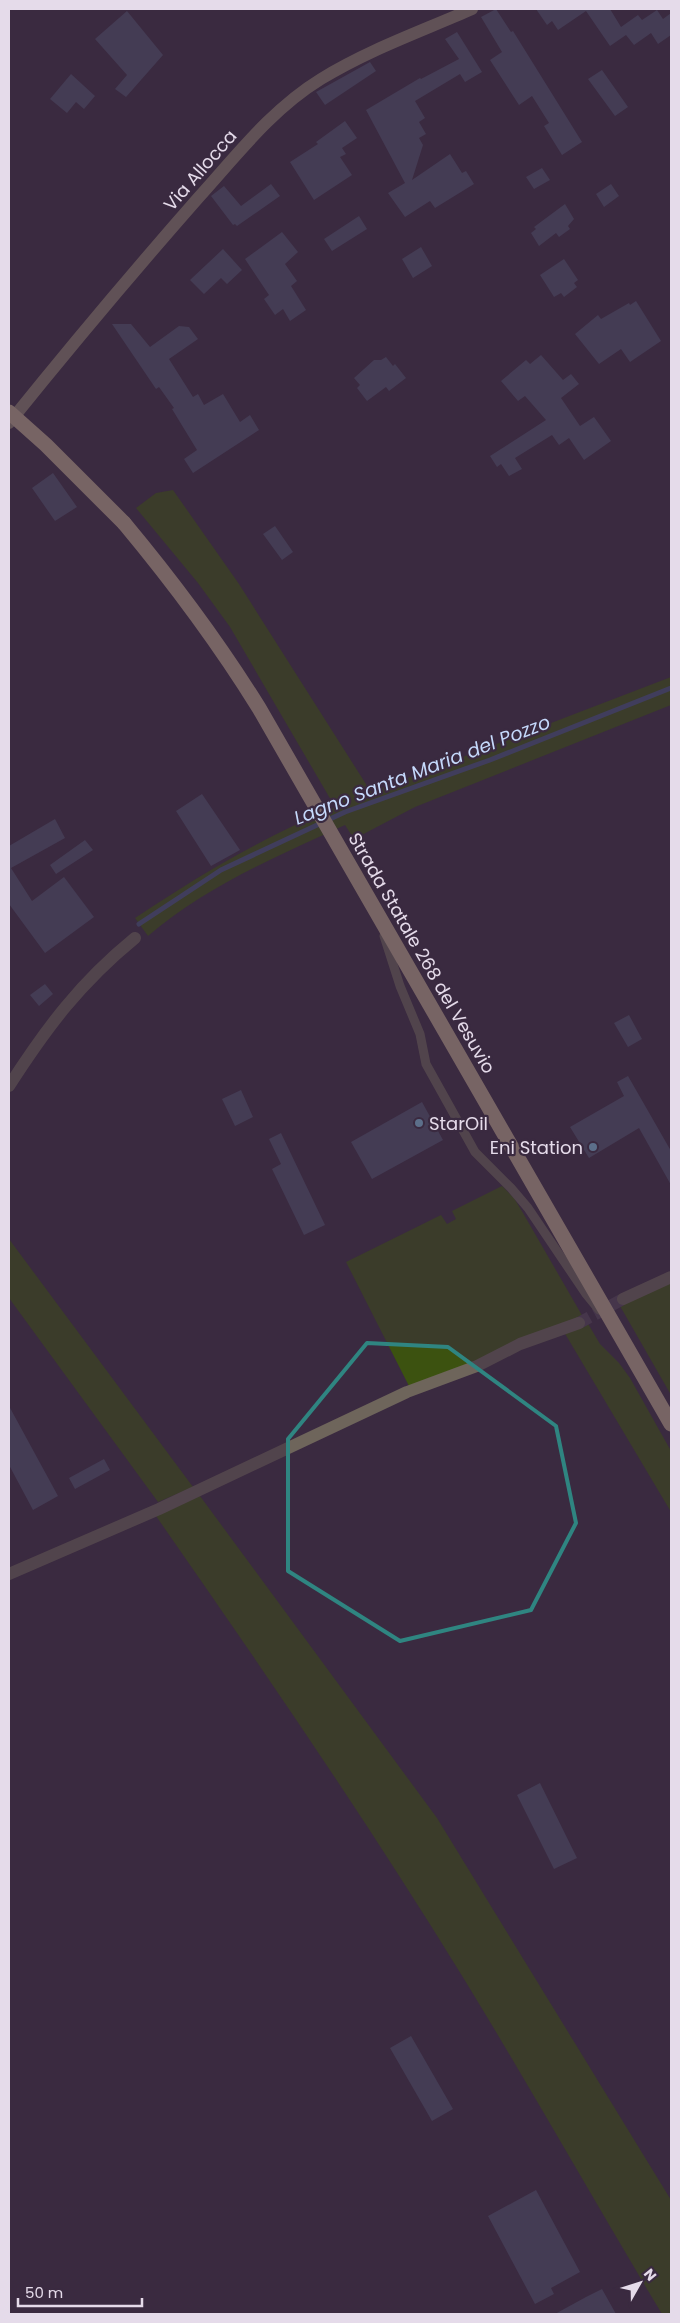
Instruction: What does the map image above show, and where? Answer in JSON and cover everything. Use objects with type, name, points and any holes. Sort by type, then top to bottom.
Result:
[{"type":"highway","name":"Strada Statale 268 del Vesuvio","points":[[9,412],[46,445],[124,523],[180,591],[222,648],[341,848],[671,1424]]},
{"type":"street","name":"Via Allocca","points":[[9,423],[149,253],[265,124],[293,99],[322,78],[405,37],[472,9]]},
{"type":"street","points":[[9,1086],[42,1036],[74,995],[105,962],[135,938]]},
{"type":"street","points":[[624,1299],[671,1276]]},
{"type":"street","points":[[9,1574],[159,1509],[407,1392],[477,1366],[520,1344],[579,1322]]},
{"type":"lane","points":[[375,908],[400,986],[414,1018],[426,1064],[475,1152],[522,1202],[586,1294],[617,1330]]},
{"type":"highlighted area","points":[[367,1343],[448,1347],[556,1426],[576,1523],[531,1610],[400,1641],[288,1571],[288,1439]]},
{"type":"green space","points":[[173,490],[239,584],[371,792],[671,677],[671,705],[415,807],[354,839],[345,825],[218,887],[170,918],[148,936],[135,918],[184,886],[257,844],[335,807],[230,627],[198,583],[136,508],[156,493]]},
{"type":"green space","points":[[502,1186],[514,1198],[583,1317],[410,1388],[346,1262],[441,1215],[447,1224],[456,1219],[452,1211]]},
{"type":"green space","points":[[9,1239],[193,1487],[158,1502],[9,1298]]},
{"type":"green space","points":[[671,1283],[671,1395],[620,1306]]},
{"type":"green space","points":[[587,1322],[600,1344],[619,1363],[630,1378],[671,1451],[671,1512],[564,1332]]},
{"type":"green space","points":[[200,1496],[437,1818],[671,2200],[671,2314],[662,2314],[489,2021],[390,1861],[156,1516]]},
{"type":"building","points":[[496,9],[511,32],[513,31],[582,142],[562,155],[544,126],[549,123],[532,96],[519,105],[490,60],[502,52],[481,17]]},
{"type":"building","points":[[536,9],[610,9],[621,27],[638,15],[642,20],[657,10],[663,19],[671,13],[671,35],[658,44],[651,33],[634,45],[626,35],[610,46],[586,11],[558,30],[552,21],[547,25]]},
{"type":"building","points":[[127,11],[163,55],[126,97],[115,89],[127,75],[95,39]]},
{"type":"building","points":[[457,32],[482,72],[465,82],[460,74],[415,101],[425,118],[419,122],[426,134],[419,138],[423,145],[412,180],[450,154],[462,173],[466,171],[474,184],[435,208],[430,201],[405,217],[388,193],[405,183],[366,110],[420,78],[459,59],[445,39]]},
{"type":"building","points":[[370,62],[376,71],[325,105],[316,92]]},
{"type":"building","points":[[602,70],[628,107],[615,116],[588,79]]},
{"type":"building","points":[[71,74],[95,96],[84,109],[76,102],[67,113],[50,99]]},
{"type":"building","points":[[345,121],[357,138],[342,148],[346,154],[340,157],[352,175],[314,200],[290,162],[318,144],[316,142]]},
{"type":"building","points":[[542,168],[550,180],[534,189],[526,177]]},
{"type":"building","points":[[271,184],[280,196],[237,226],[233,225],[211,196],[224,186],[241,206]]},
{"type":"building","points":[[611,184],[619,196],[604,207],[596,194]]},
{"type":"building","points":[[565,204],[574,219],[568,226],[570,229],[559,237],[556,233],[539,246],[531,233],[536,229],[534,227]]},
{"type":"building","points":[[359,216],[367,229],[332,251],[324,239]]},
{"type":"building","points":[[282,232],[298,252],[285,264],[297,281],[291,286],[306,310],[290,321],[283,309],[275,315],[264,299],[269,295],[245,259]]},
{"type":"building","points":[[421,247],[432,266],[413,278],[402,259]]},
{"type":"building","points":[[223,249],[242,270],[227,284],[221,278],[204,294],[190,280]]},
{"type":"building","points":[[564,259],[578,280],[574,283],[577,287],[564,297],[561,293],[554,297],[540,275]]},
{"type":"building","points":[[636,301],[661,341],[630,362],[621,349],[599,364],[575,334],[598,315],[601,319]]},
{"type":"building","points":[[112,324],[131,324],[150,347],[179,326],[189,327],[198,339],[169,359],[193,397],[198,394],[204,405],[223,394],[240,422],[250,415],[259,430],[193,473],[184,459],[197,450],[172,409],[174,408],[159,387],[156,389]]},
{"type":"building","points":[[541,355],[563,380],[571,374],[579,384],[561,398],[580,426],[594,417],[611,441],[584,460],[569,438],[559,445],[552,435],[515,458],[522,469],[509,476],[501,464],[497,467],[490,456],[546,420],[525,396],[518,401],[501,381],[526,360],[530,364]]},
{"type":"building","points":[[386,357],[393,366],[395,364],[406,378],[389,391],[386,387],[367,401],[357,388],[360,385],[354,378],[374,360],[381,360]]},
{"type":"building","points":[[53,473],[77,507],[55,521],[32,488]]},
{"type":"building","points":[[275,526],[293,552],[282,560],[263,534]]},
{"type":"building","points":[[202,794],[240,850],[211,866],[176,811]]},
{"type":"building","points":[[55,819],[65,838],[11,868],[32,901],[64,877],[94,917],[45,953],[9,904],[9,846]]},
{"type":"building","points":[[85,840],[93,850],[56,874],[50,865]]},
{"type":"building","points":[[45,984],[53,994],[39,1006],[30,995]]},
{"type":"building","points":[[629,1015],[642,1039],[628,1047],[614,1023]]},
{"type":"building","points":[[628,1076],[671,1151],[671,1185],[639,1128],[589,1158],[570,1127],[624,1096],[617,1082]]},
{"type":"building","points":[[241,1090],[253,1117],[235,1126],[222,1099]]},
{"type":"building","points":[[422,1102],[443,1140],[372,1179],[351,1142]]},
{"type":"building","points":[[281,1133],[325,1225],[304,1235],[272,1169],[281,1164],[269,1139]]},
{"type":"building","points":[[9,1406],[58,1496],[33,1510],[9,1465]]},
{"type":"building","points":[[104,1459],[110,1470],[75,1489],[69,1478]]},
{"type":"building","points":[[540,1783],[577,1858],[554,1869],[517,1795]]},
{"type":"building","points":[[411,2036],[453,2109],[432,2121],[390,2048]]},
{"type":"building","points":[[536,2190],[580,2272],[551,2288],[554,2294],[535,2304],[488,2216]]},
{"type":"building","points":[[602,2289],[616,2314],[555,2314],[586,2297]]},
{"type":"waterway","name":"Lagno Santa Maria del Pozzo","points":[[139,924],[221,870],[345,812],[490,760],[671,688]]},
{"type":"tunnel","points":[[579,1323],[623,1299]]},
{"type":"place","name":"StarOil","points":[[419,1123]]},
{"type":"place","name":"Eni Station","points":[[593,1147]]}]
